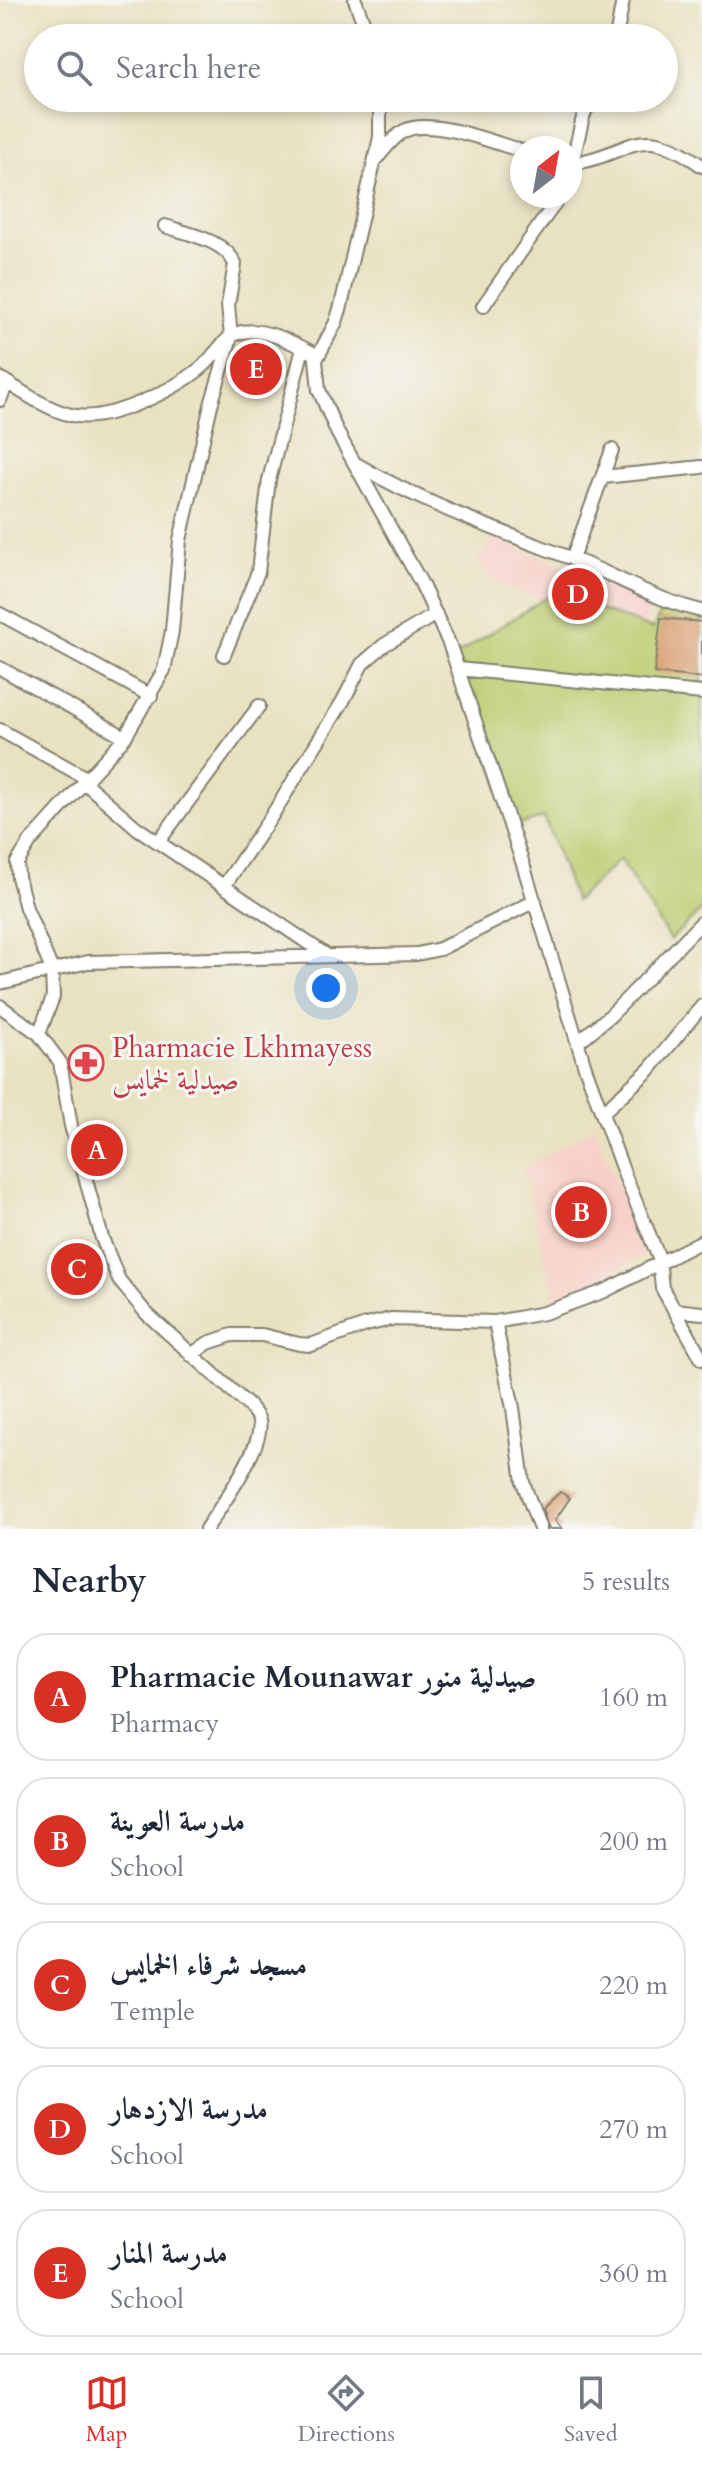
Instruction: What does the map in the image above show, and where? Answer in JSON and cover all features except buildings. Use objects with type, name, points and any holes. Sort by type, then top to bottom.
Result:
[{"type":"street","points":[[355,0],[364,24]]},
{"type":"street","points":[[619,24],[623,0]]},
{"type":"street","points":[[380,112],[380,137],[336,322],[317,355],[315,370],[319,390],[353,462],[436,614],[458,669],[578,1042],[660,1264],[662,1288],[702,1359]]},
{"type":"street","points":[[578,136],[585,112]]},
{"type":"street","points":[[375,160],[392,141],[415,127],[446,130],[510,148]]},
{"type":"street","points":[[582,163],[653,140],[671,145],[702,166]]},
{"type":"street","points":[[483,306],[552,208]]},
{"type":"street","points":[[39,1034],[53,997],[52,970],[26,908],[17,863],[30,842],[125,737],[164,670],[170,649],[180,540],[211,405],[231,337],[228,305],[235,264],[232,258],[220,247],[165,226]]},
{"type":"street","points":[[0,400],[4,381],[66,414],[94,416],[131,405],[185,380],[238,333],[253,332],[283,339],[317,355]]},
{"type":"street","points":[[224,655],[258,572],[269,480],[303,348]]},
{"type":"street","points":[[572,559],[612,450]]},
{"type":"street","points":[[353,462],[436,505],[670,602],[702,611]]},
{"type":"street","points":[[603,477],[702,467]]},
{"type":"street","points":[[0,614],[151,696]]},
{"type":"street","points":[[224,886],[271,817],[343,701],[362,664],[384,645],[436,614]]},
{"type":"street","points":[[0,668],[125,737]]},
{"type":"street","points":[[458,669],[702,693]]},
{"type":"street","points":[[159,841],[259,706]]},
{"type":"street","points":[[0,730],[86,781],[121,817],[328,956]]},
{"type":"street","points":[[0,983],[88,962],[417,954],[440,949],[535,901]]},
{"type":"street","points":[[578,1042],[611,1015],[702,922]]},
{"type":"street","points":[[0,1006],[47,1041],[60,1062],[71,1126],[111,1263],[129,1294],[249,1406],[259,1419],[260,1427],[250,1456],[236,1484],[206,1529]]},
{"type":"street","points":[[603,1112],[649,1070],[702,1006]]},
{"type":"street","points":[[191,1355],[208,1343],[232,1335],[262,1335],[311,1345],[391,1319],[495,1322],[570,1305],[702,1241]]},
{"type":"street","points":[[674,1310],[702,1313]]},
{"type":"street","points":[[495,1322],[513,1408],[523,1482],[540,1529]]},
{"type":"shaded area","points":[[242,342],[281,354],[272,396],[229,384]]},
{"type":"shaded area","points":[[493,538],[654,603],[638,637],[500,585],[477,563]]},
{"type":"shaded area","points":[[595,1127],[646,1256],[555,1299],[523,1169]]},
{"type":"green space","points":[[553,593],[653,629],[663,607],[702,612],[702,909],[670,940],[620,859],[575,901],[544,817],[514,827],[455,656]]},
{"type":"place","name":"مدرسة المنار","points":[[256,369]]},
{"type":"place","name":"مدرسة الازدهار","points":[[578,594]]},
{"type":"place","name":"Pharmacie Lkhmayess صيدلية لخمايس","points":[[86,1063]]},
{"type":"place","name":"Pharmacie Mounawar صيدلية منور","points":[[97,1150]]},
{"type":"place","name":"مدرسة العوينة","points":[[581,1212]]},
{"type":"place","name":"مسجد شرفاء الخمايس","points":[[77,1269]]}]
